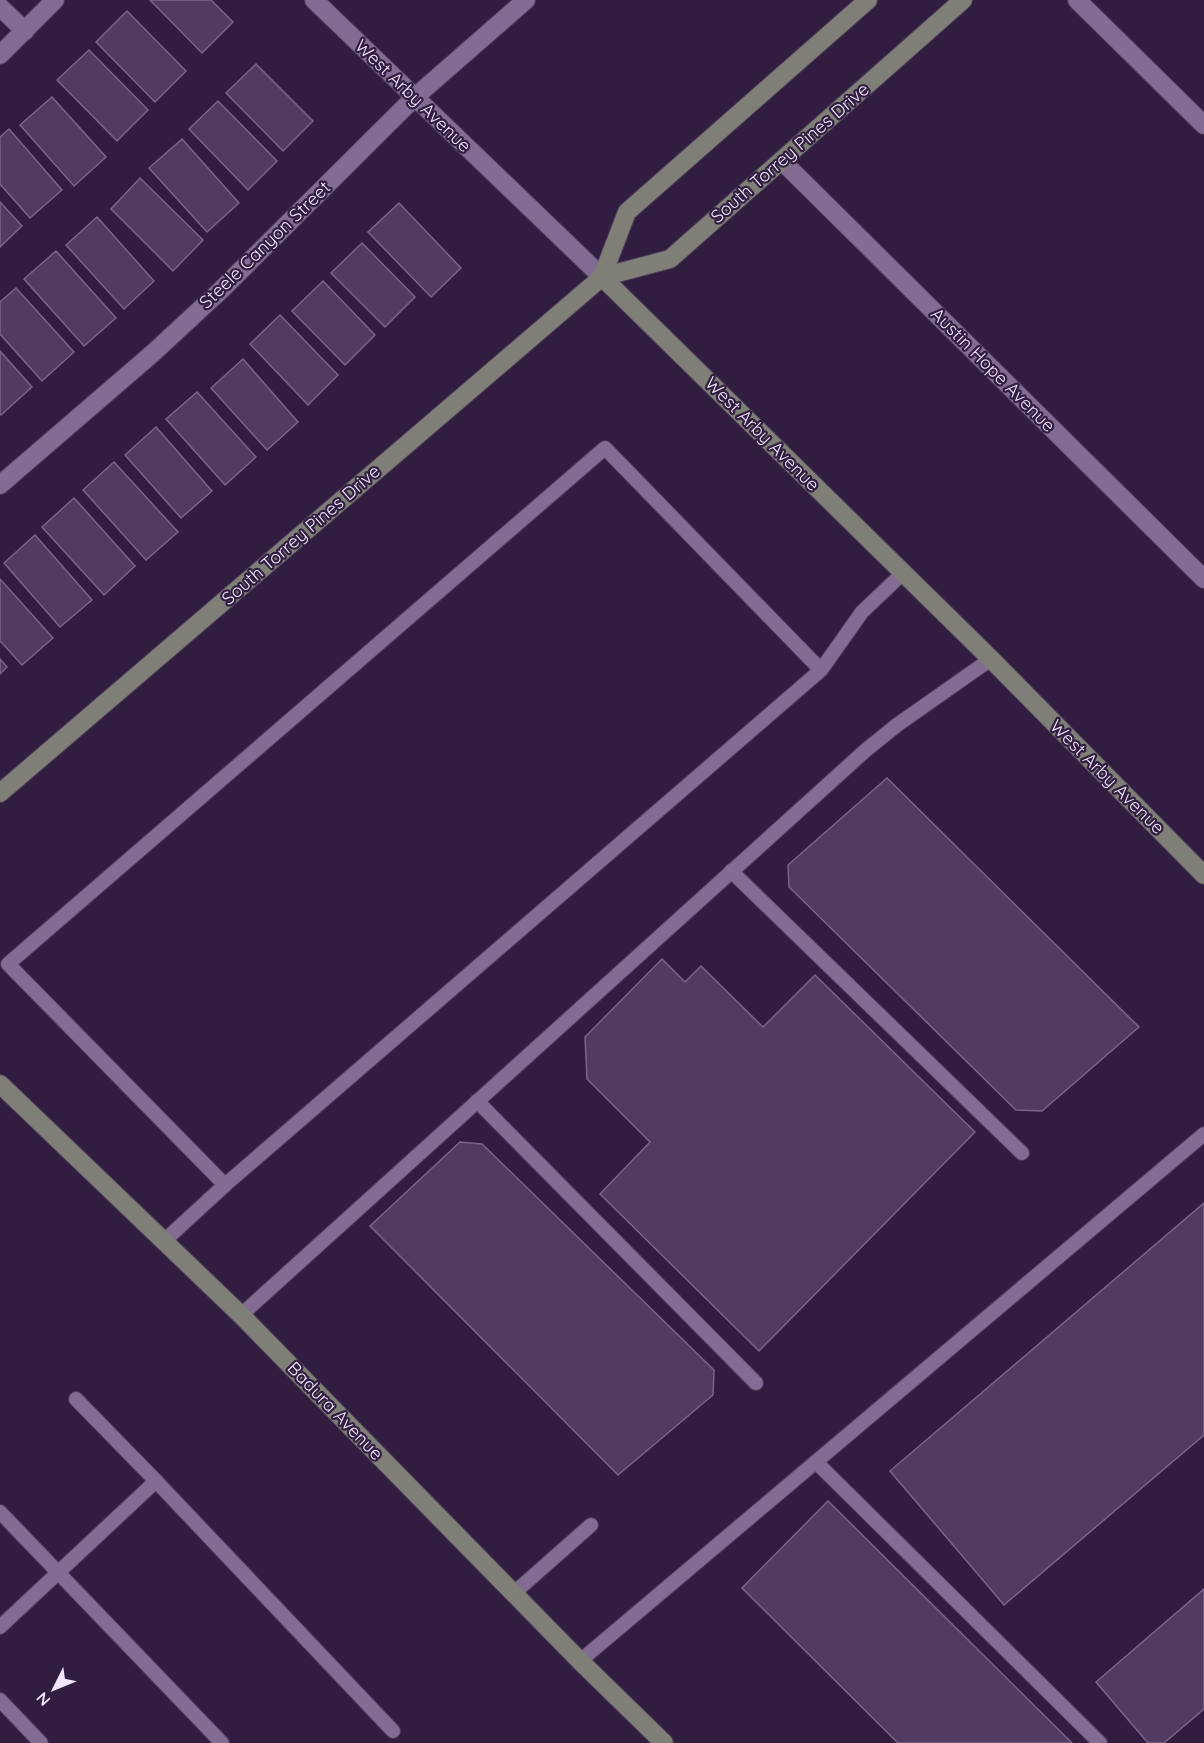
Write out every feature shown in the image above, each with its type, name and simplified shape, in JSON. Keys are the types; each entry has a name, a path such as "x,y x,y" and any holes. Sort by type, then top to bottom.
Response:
{"street":[{"path":"0,55 55,0"},
{"name":"West Arby Avenue","path":"314,0 991,659 1204,875"},
{"name":"Steele Canyon Street","path":"0,485 153,353 221,290 415,97 526,0"},
{"name":"South Torrey Pines Drive","path":"602,278 627,212 868,0"},
{"name":"South Torrey Pines Drive","path":"0,794 602,278 670,259 963,0"},
{"path":"1077,0 1204,125"},
{"path":"0,7 25,31"},
{"name":"Austin Hope Avenue","path":"782,161 1204,579"},
{"name":"Badura Avenue","path":"0,1084 241,1315 580,1661 664,1743"}],"lane":[{"path":"225,1185 8,964 605,448 821,670"},
{"path":"165,1241 225,1185 821,670 862,612 903,573"},
{"path":"241,1315 874,744 991,659"},
{"path":"731,871 1022,1153"},
{"path":"477,1101 756,1383"},
{"path":"580,1661 1204,1134"},
{"path":"76,1399 393,1731"},
{"path":"816,1462 1100,1743"},
{"path":"0,1627 156,1481"},
{"path":"0,1512 222,1743"},
{"path":"514,1593 591,1526"},
{"path":"0,1700 40,1743"}],"building":[{"path":"150,0 211,0 233,22 202,53"},
{"path":"127,11 186,71 155,102 96,42"},
{"path":"89,50 148,110 117,141 57,80"},
{"path":"256,64 313,121 283,151 226,93"},
{"path":"52,97 106,157 74,186 20,125"},
{"path":"218,101 277,161 248,190 189,129"},
{"path":"9,129 62,190 30,218 0,184 0,137"},
{"path":"182,139 239,203 207,232 149,168"},
{"path":"140,178 203,240 173,271 111,209"},
{"path":"0,202 22,226 0,247"},
{"path":"399,203 461,268 431,297 368,232"},
{"path":"97,217 154,281 124,309 66,245"},
{"path":"362,243 415,297 385,327 331,273"},
{"path":"56,251 116,318 84,346 24,279"},
{"path":"323,281 375,335 345,365 292,311"},
{"path":"16,288 74,352 42,381 0,334 0,302"},
{"path":"280,315 338,375 308,405 250,344"},
{"path":"0,351 32,387 1,415 0,414"},
{"path":"243,359 298,422 267,450 211,388"},
{"path":"197,392 256,457 225,485 166,419"},
{"path":"156,427 212,491 181,518 125,455"},
{"path":"114,462 178,532 146,560 83,490"},
{"path":"74,498 135,566 104,595 42,527"},
{"path":"35,535 92,600 60,627 4,563"},
{"path":"0,579 53,638 22,665 0,641"},
{"path":"0,659 7,667 0,674"},
{"path":"887,778 1139,1027 1042,1111 1016,1110 789,887 788,865"},
{"path":"662,959 685,982 701,966 763,1027 815,975 975,1132 759,1351 600,1194 650,1142 587,1079 585,1037"},
{"path":"460,1142 482,1144 714,1370 713,1395 618,1475 370,1226"},
{"path":"1204,1203 1204,1435 1004,1605 890,1471"},
{"path":"828,1501 1072,1743 898,1743 742,1588"},
{"path":"1204,1589 1204,1709 1164,1743 1148,1743 1096,1682"}]}
